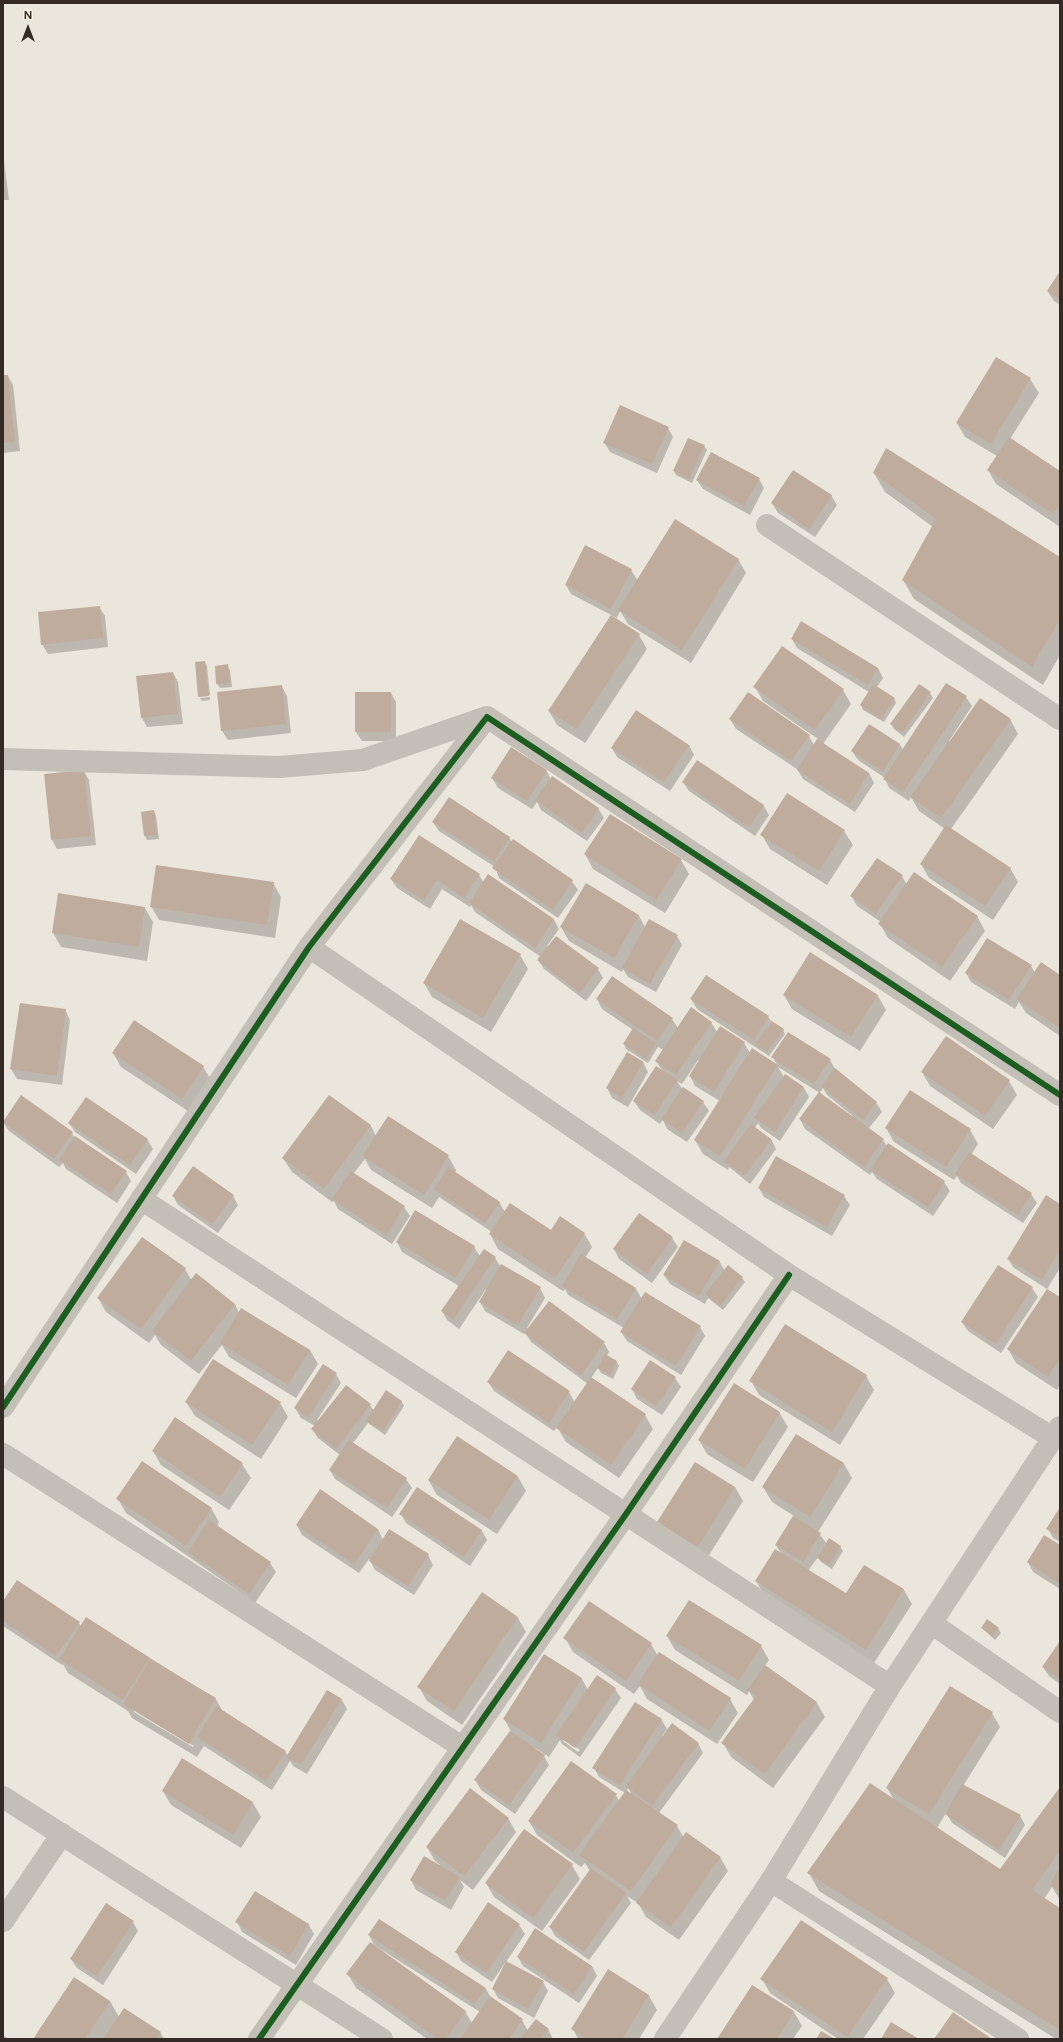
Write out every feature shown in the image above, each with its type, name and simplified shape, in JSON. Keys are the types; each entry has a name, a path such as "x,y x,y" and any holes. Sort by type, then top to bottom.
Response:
{"street":[{"path":"768,525 1060,719"},
{"path":"3,758 279,767 318,764 363,760 487,717"},
{"path":"3,1407 310,947 487,717"},
{"path":"487,717 1060,1095"},
{"path":"310,947 789,1275 1056,1432 890,1686 771,1881 665,2039"},
{"path":"142,1199 890,1686"},
{"path":"259,2039 626,1514 789,1275"},
{"path":"3,1454 462,1747"},
{"path":"931,1623 1060,1712"},
{"path":"3,1797 297,1983 382,2039"},
{"path":"3,1921 62,1834"},
{"path":"771,1881 1018,2039"}],"building":[{"path":"1060,271 1060,299 1047,291"},
{"path":"996,357 1031,378 991,444 956,423"},
{"path":"3,375 8,375 15,442 3,443"},
{"path":"620,405 669,427 652,464 603,443"},
{"path":"1009,437 1060,471 1060,504 1053,514 987,470"},
{"path":"688,438 705,445 689,479 673,471"},
{"path":"886,448 1060,557 1060,619 1032,667 902,580 936,519 873,473"},
{"path":"711,452 760,478 744,506 696,480"},
{"path":"793,470 832,495 809,529 771,503"},
{"path":"675,519 739,559 682,650 618,610"},
{"path":"585,545 632,569 611,609 565,585"},
{"path":"100,606 103,638 41,645 38,612"},
{"path":"611,615 640,634 577,729 548,711"},
{"path":"801,621 878,668 868,685 791,639"},
{"path":"782,646 844,689 815,730 753,687"},
{"path":"205,661 209,696 198,697 195,662"},
{"path":"228,664 230,683 216,684 215,666"},
{"path":"173,672 178,714 141,718 136,676"},
{"path":"946,683 967,696 903,792 883,779"},
{"path":"873,684 895,698 881,719 860,705"},
{"path":"919,684 931,692 902,733 890,724"},
{"path":"282,685 286,724 221,731 217,692"},
{"path":"355,692 391,692 391,732 355,732"},
{"path":"748,692 810,735 791,761 729,719"},
{"path":"980,698 1011,719 941,818 910,797"},
{"path":"636,710 689,745 664,782 611,748"},
{"path":"869,724 900,744 883,771 851,751"},
{"path":"817,739 869,773 850,804 797,770"},
{"path":"511,747 547,770 527,801 491,778"},
{"path":"697,760 764,805 749,827 682,782"},
{"path":"84,770 91,836 51,840 44,774"},
{"path":"552,776 599,808 582,833 535,800"},
{"path":"787,793 845,830 819,871 760,835"},
{"path":"449,797 510,837 494,861 432,822"},
{"path":"154,810 157,835 144,836 141,812"},
{"path":"610,814 682,859 656,900 584,854"},
{"path":"946,825 1011,868 985,906 920,864"},
{"path":"419,835 480,874 464,898 437,880 424,900 390,879"},
{"path":"513,839 573,880 553,910 492,868"},
{"path":"877,858 903,875 876,914 850,896"},
{"path":"156,865 274,882 267,925 150,907"},
{"path":"914,872 978,916 942,967 878,924"},
{"path":"488,874 554,919 535,948 469,903"},
{"path":"586,883 639,915 614,958 560,927"},
{"path":"58,893 145,907 139,947 52,933"},
{"path":"460,919 521,954 483,1018 423,983"},
{"path":"649,919 678,935 650,984 622,968"},
{"path":"556,936 599,968 580,993 537,960"},
{"path":"987,938 1032,965 1009,1000 965,973"},
{"path":"810,952 878,995 851,1037 783,995"},
{"path":"1041,962 1060,975 1060,1028 1016,999"},
{"path":"706,975 769,1016 754,1040 690,999"},
{"path":"612,976 673,1018 657,1041 596,999"},
{"path":"20,1003 66,1009 57,1076 10,1069"},
{"path":"691,1007 712,1022 676,1075 655,1061"},
{"path":"134,1020 204,1066 182,1099 112,1053"},
{"path":"772,1021 784,1029 767,1052 755,1044"},
{"path":"720,1026 745,1042 714,1092 689,1076"},
{"path":"633,1028 656,1043 646,1059 623,1044"},
{"path":"788,1032 831,1059 814,1084 771,1057"},
{"path":"946,1036 1010,1080 985,1116 921,1072"},
{"path":"752,1048 778,1065 720,1156 694,1140"},
{"path":"627,1052 644,1062 622,1098 606,1088"},
{"path":"656,1066 678,1080 655,1115 633,1101"},
{"path":"835,1068 877,1102 863,1120 821,1086"},
{"path":"785,1074 804,1087 775,1132 754,1118"},
{"path":"683,1087 704,1101 682,1133 661,1119"},
{"path":"910,1090 971,1129 946,1167 885,1128"},
{"path":"819,1092 884,1139 864,1167 799,1119"},
{"path":"21,1095 73,1132 54,1159 3,1122"},
{"path":"329,1095 371,1125 324,1189 282,1158"},
{"path":"86,1097 148,1139 130,1165 68,1123"},
{"path":"388,1116 449,1155 424,1195 362,1156"},
{"path":"751,1124 771,1139 745,1176 724,1161"},
{"path":"75,1136 127,1171 111,1194 59,1160"},
{"path":"888,1143 945,1181 928,1207 870,1170"},
{"path":"969,1152 1032,1193 1018,1215 955,1174"},
{"path":"776,1156 845,1195 827,1227 758,1188"},
{"path":"193,1166 234,1195 212,1224 172,1196"},
{"path":"448,1167 500,1202 485,1223 434,1189"},
{"path":"351,1171 405,1206 386,1235 332,1199"},
{"path":"1046,1195 1060,1204 1060,1250 1042,1280 1007,1259"},
{"path":"510,1203 551,1230 560,1216 585,1233 555,1278 489,1234"},
{"path":"415,1210 475,1246 456,1278 396,1242"},
{"path":"639,1213 673,1237 647,1274 613,1249"},
{"path":"142,1237 186,1268 141,1329 97,1298"},
{"path":"684,1240 720,1261 699,1296 663,1275"},
{"path":"484,1249 496,1257 453,1320 441,1311"},
{"path":"581,1254 636,1288 617,1319 562,1286"},
{"path":"501,1264 541,1287 518,1325 479,1302"},
{"path":"728,1265 743,1277 720,1306 705,1294"},
{"path":"998,1265 1033,1287 996,1344 961,1322"},
{"path":"196,1273 235,1304 191,1361 152,1331"},
{"path":"1047,1289 1060,1297 1060,1359 1048,1377 1007,1349"},
{"path":"645,1292 701,1326 676,1366 620,1332"},
{"path":"549,1301 605,1342 581,1375 524,1333"},
{"path":"241,1308 310,1350 288,1385 220,1343"},
{"path":"785,1324 867,1375 832,1432 749,1381"},
{"path":"508,1350 570,1391 549,1423 487,1382"},
{"path":"605,1354 617,1361 610,1375 597,1368"},
{"path":"213,1359 281,1402 252,1445 185,1402"},
{"path":"650,1360 676,1377 656,1406 631,1389"},
{"path":"323,1364 337,1373 308,1417 294,1408"},
{"path":"591,1377 646,1414 611,1465 556,1428"},
{"path":"734,1383 780,1412 745,1469 698,1440"},
{"path":"346,1385 371,1404 336,1449 311,1429"},
{"path":"386,1390 402,1401 383,1431 366,1421"},
{"path":"175,1417 243,1463 220,1497 152,1451"},
{"path":"796,1434 844,1463 810,1517 762,1487"},
{"path":"457,1436 518,1476 489,1520 428,1480"},
{"path":"349,1440 407,1478 387,1508 329,1470"},
{"path":"142,1461 212,1508 186,1546 116,1499"},
{"path":"695,1462 735,1487 698,1547 657,1522"},
{"path":"417,1487 482,1530 464,1557 399,1514"},
{"path":"320,1489 378,1529 354,1564 296,1525"},
{"path":"1060,1507 1060,1537 1046,1529"},
{"path":"793,1516 821,1533 803,1562 775,1545"},
{"path":"209,1520 271,1562 249,1594 188,1552"},
{"path":"389,1529 429,1554 408,1586 369,1561"},
{"path":"1044,1535 1060,1545 1060,1584 1027,1562"},
{"path":"829,1538 841,1546 829,1565 817,1558"},
{"path":"775,1549 846,1593 864,1565 904,1589 866,1650 755,1581"},
{"path":"17,1580 80,1622 56,1656 3,1621 3,1601"},
{"path":"482,1592 518,1617 454,1711 417,1687"},
{"path":"689,1600 762,1645 739,1681 666,1636"},
{"path":"589,1601 652,1643 626,1681 563,1638"},
{"path":"86,1617 150,1658 123,1700 59,1659"},
{"path":"987,1619 999,1628 992,1636 981,1628"},
{"path":"1060,1641 1060,1679 1042,1667"},
{"path":"659,1652 731,1698 709,1731 638,1684"},
{"path":"544,1654 582,1678 541,1743 503,1719"},
{"path":"150,1659 216,1698 189,1744 123,1704"},
{"path":"765,1665 817,1702 765,1774 721,1743 756,1696 747,1690"},
{"path":"597,1675 616,1688 575,1748 556,1735"},
{"path":"950,1686 993,1712 929,1814 886,1788"},
{"path":"327,1690 342,1699 301,1765 286,1757"},
{"path":"635,1702 662,1719 620,1785 592,1768"},
{"path":"216,1706 286,1751 266,1781 197,1737"},
{"path":"672,1723 699,1743 652,1806 626,1786"},
{"path":"510,1731 545,1755 509,1805 474,1780"},
{"path":"182,1758 253,1802 233,1835 162,1791"},
{"path":"571,1761 617,1794 573,1853 528,1821"},
{"path":"870,1783 1000,1869 1060,1787 1060,1850 1032,1890 1060,1908 1060,2030 807,1873"},
{"path":"962,1784 1021,1815 999,1850 945,1814"},
{"path":"470,1788 509,1818 464,1876 426,1847"},
{"path":"626,1790 678,1825 631,1891 579,1855"},
{"path":"524,1829 573,1864 533,1918 485,1883"},
{"path":"686,1832 721,1857 671,1927 636,1903"},
{"path":"424,1856 460,1877 445,1901 410,1880"},
{"path":"1060,1866 1060,1892 1050,1885"},
{"path":"591,1868 626,1893 584,1952 549,1927"},
{"path":"255,1891 309,1924 290,1956 235,1922"},
{"path":"488,1902 520,1924 486,1973 455,1952"},
{"path":"106,1903 134,1921 97,1976 70,1959"},
{"path":"379,1919 486,1988 475,2004 368,1935"},
{"path":"801,1920 888,1978 847,2037 760,1979"},
{"path":"535,1928 592,1966 574,1994 517,1957"},
{"path":"370,1942 466,2011 446,2039 438,2039 346,1974"},
{"path":"506,1961 544,1981 528,2009 492,1989"},
{"path":"608,1969 649,1995 622,2039 587,2039 571,2029"},
{"path":"74,1977 110,2001 85,2039 33,2039"},
{"path":"752,1985 794,2011 777,2039 717,2039"},
{"path":"490,1996 523,2019 509,2039 460,2039"},
{"path":"124,2008 161,2032 156,2039 103,2039"},
{"path":"953,2012 992,2039 934,2039"},
{"path":"536,2019 549,2029 540,2039 520,2039"},
{"path":"891,2022 919,2039 881,2039"},
{"path":"821,2031 835,2039 816,2039"}],"cycle path":[{"path":"3,1407 309,947 487,717 1060,1095"},
{"path":"259,2039 626,1514 789,1275"}]}
